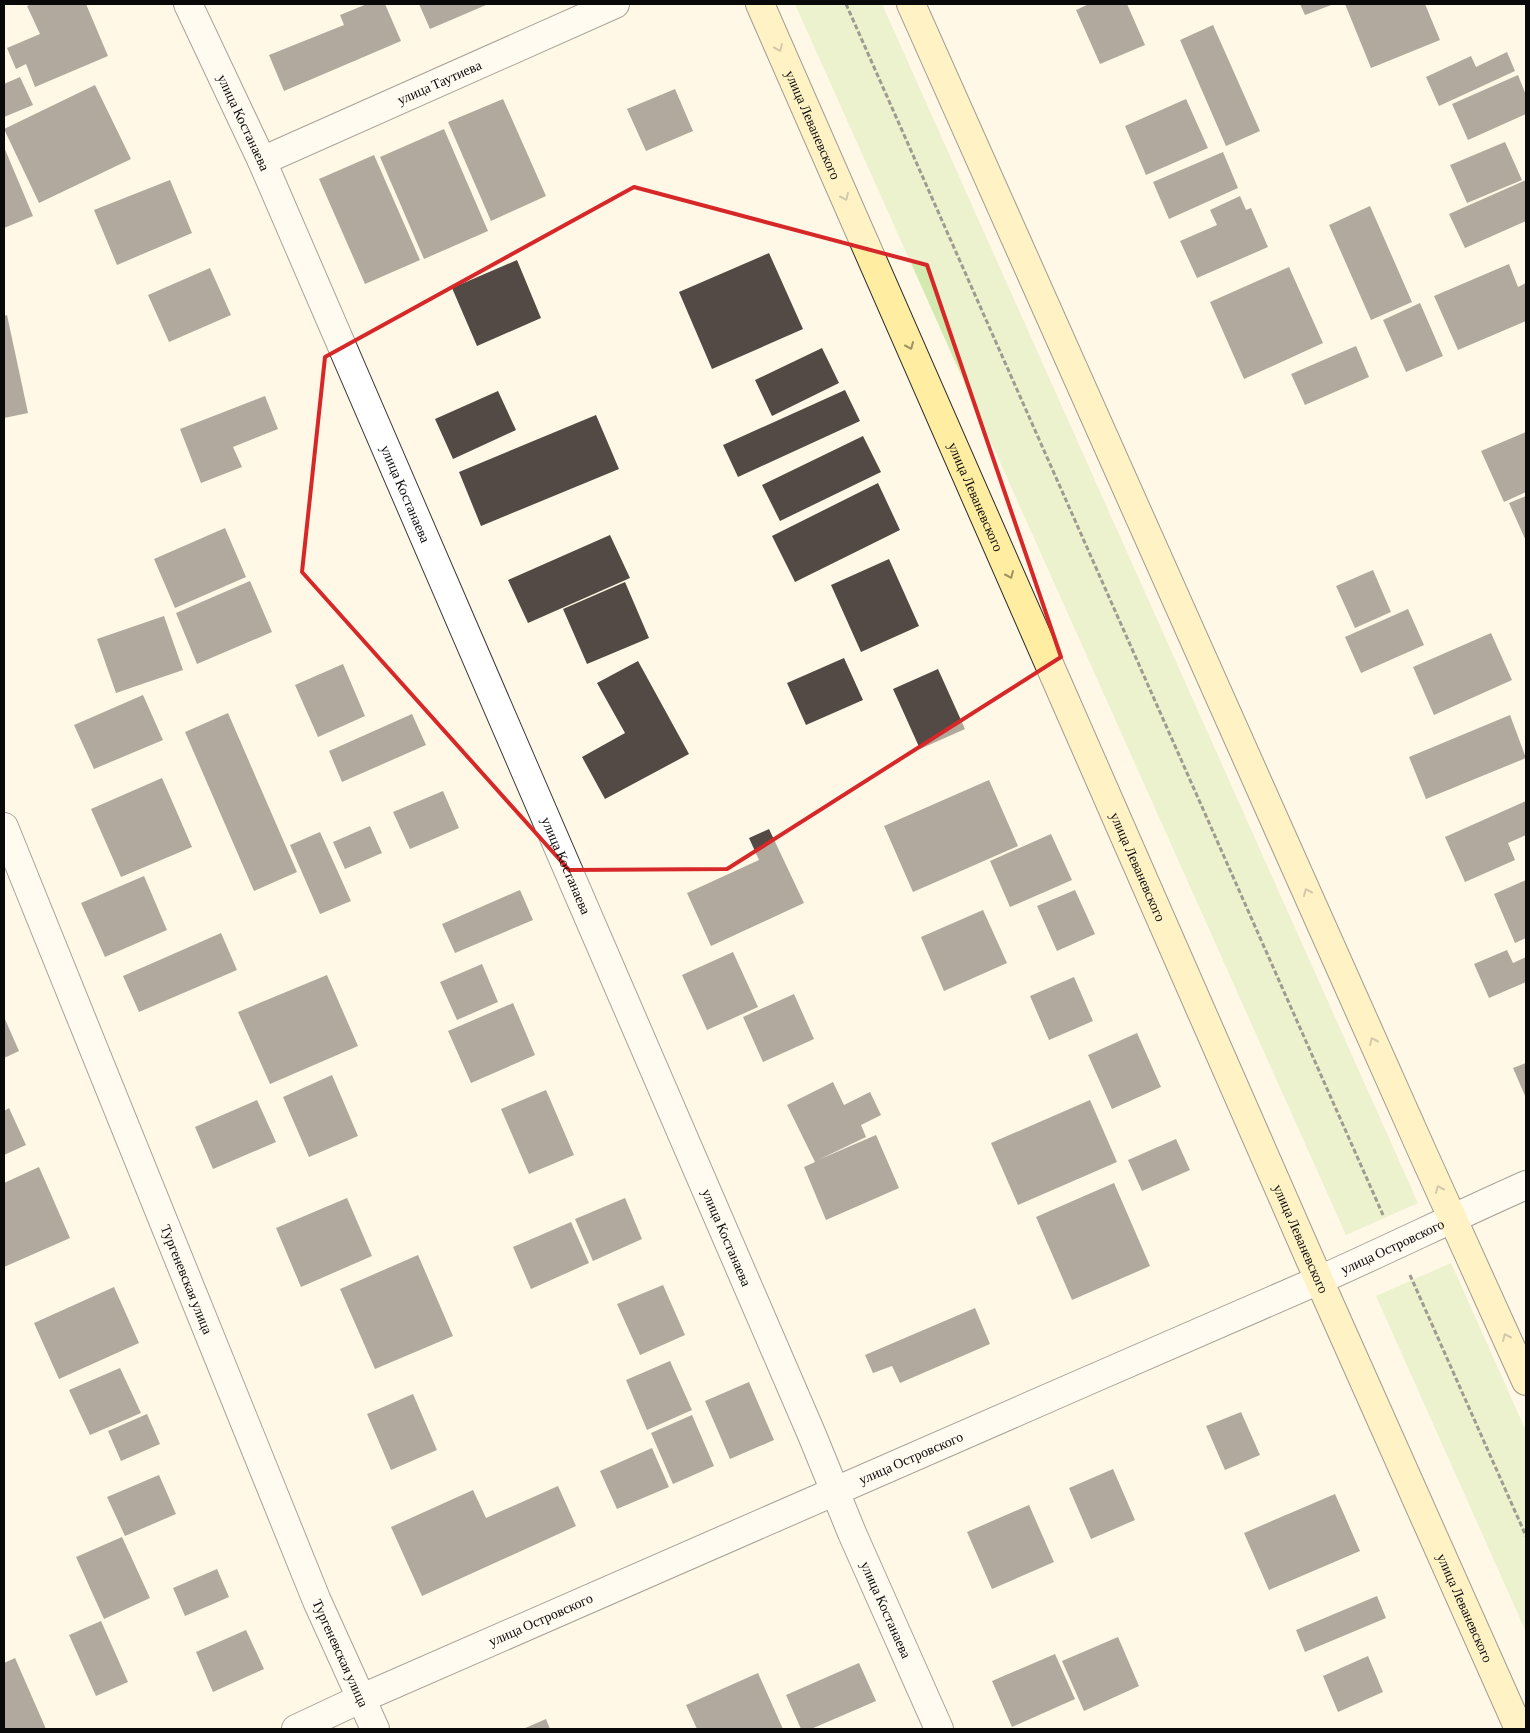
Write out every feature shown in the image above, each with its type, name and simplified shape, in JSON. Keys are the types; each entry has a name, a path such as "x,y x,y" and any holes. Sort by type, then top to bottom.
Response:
{"street":[{"name":"улица Костанаева","path":"188,4 262,161 939,1729"},
{"name":"улица Таутиева","path":"262,161 615,4"},
{"name":"улица Леваневского","path":"760,4 1319,1280 1519,1729"},
{"path":"911,4 1526,1381"},
{"name":"Тургеневская улица","path":"4,827 317,1601 375,1729"},
{"name":"улица Островского","path":"296,1729 360,1699 1319,1280 1526,1186"}],"path":[{"path":"846,4 1526,1536"}],"highlighted area":[{"path":"634,187 927,265 1061,657 727,869 569,870 302,572 325,357"}],"green space":[{"path":"795,4 882,4 1418,1203 1346,1235"},
{"path":"1451,1263 1526,1431 1526,1632 1376,1296"}],"building":[{"path":"32,4 86,4 108,56 35,87 26,64 16,69 7,48 40,34 27,6"},
{"path":"367,4 385,4 401,41 284,91 269,55 344,25 340,15"},
{"path":"419,4 486,4 486,5 430,29"},
{"path":"1089,4 1127,4 1145,45 1100,64 1076,10"},
{"path":"1300,4 1334,4 1305,15"},
{"path":"1345,4 1425,4 1440,40 1371,68"},
{"path":"1213,25 1260,131 1226,146 1180,40"},
{"path":"1507,52 1515,71 1439,106 1426,77 1471,56 1476,67"},
{"path":"1518,75 1526,95 1526,114 1468,140 1452,104"},
{"path":"20,77 33,105 4,117 4,84"},
{"path":"95,85 131,159 39,203 4,129"},
{"path":"675,89 693,131 646,151 627,109"},
{"path":"503,99 546,196 491,221 448,122"},
{"path":"1186,99 1208,148 1146,175 1125,126"},
{"path":"444,129 488,231 424,259 380,157"},
{"path":"1505,142 1522,180 1467,203 1450,165"},
{"path":"4,147 33,216 4,228"},
{"path":"1223,152 1238,188 1169,219 1153,182"},
{"path":"374,155 420,260 365,284 319,179"},
{"path":"170,180 192,233 117,265 94,210"},
{"path":"1526,180 1526,221 1465,248 1449,214"},
{"path":"1240,196 1246,210 1251,208 1268,247 1197,278 1180,241 1217,225 1210,210"},
{"path":"1370,206 1412,302 1371,320 1329,225"},
{"path":"769,253 803,329 712,369 679,292"},
{"path":"517,260 541,318 477,346 452,288"},
{"path":"1509,264 1518,287 1526,283 1526,321 1458,350 1434,296"},
{"path":"1289,267 1323,343 1244,379 1210,302"},
{"path":"210,268 231,315 169,342 148,295"},
{"path":"1420,303 1443,356 1406,372 1383,320"},
{"path":"7,315 28,413 4,418 4,316"},
{"path":"1356,346 1369,377 1305,405 1291,374"},
{"path":"822,348 839,383 772,416 755,380"},
{"path":"845,390 860,421 738,477 723,445"},
{"path":"498,391 516,430 453,459 435,419"},
{"path":"265,396 278,429 233,447 242,467 201,483 180,429"},
{"path":"596,415 619,469 481,526 459,472"},
{"path":"1526,432 1526,492 1504,502 1481,451"},
{"path":"863,436 881,472 780,521 762,485"},
{"path":"878,483 900,530 795,582 772,536"},
{"path":"1526,496 1526,541 1509,503"},
{"path":"225,528 246,577 175,608 154,559"},
{"path":"610,535 630,578 528,623 508,580"},
{"path":"889,559 919,626 861,652 831,585"},
{"path":"1373,570 1391,612 1355,628 1336,586"},
{"path":"250,581 272,632 197,664 176,613"},
{"path":"625,582 649,638 587,664 563,609"},
{"path":"1408,609 1424,645 1361,673 1345,637"},
{"path":"164,616 183,670 116,693 97,639"},
{"path":"1491,633 1512,680 1434,715 1413,667"},
{"path":"844,658 863,700 806,725 787,683"},
{"path":"638,661 689,754 605,799 582,757 625,733 597,683"},
{"path":"343,664 365,716 318,737 295,685"},
{"path":"938,669 965,729 920,749 893,689"},
{"path":"143,695 163,740 94,769 74,725"},
{"path":"228,713 297,872 254,891 185,732"},
{"path":"412,714 426,745 342,782 329,751"},
{"path":"1510,715 1526,758 1426,799 1409,757"},
{"path":"162,778 192,847 121,877 91,809"},
{"path":"989,780 1018,846 913,892 884,826"},
{"path":"443,791 459,828 410,849 393,812"},
{"path":"1526,801 1526,835 1508,843 1515,860 1465,882 1445,837"},
{"path":"370,826 382,853 345,869 333,842"},
{"path":"769,829 804,903 711,946 687,893 759,860 749,838"},
{"path":"320,832 351,901 320,914 290,845"},
{"path":"1051,834 1072,880 1010,907 990,861"},
{"path":"144,876 167,930 105,957 81,903"},
{"path":"1526,880 1526,938 1515,943 1494,894"},
{"path":"520,890 533,920 455,953 442,924"},
{"path":"1075,890 1095,934 1057,951 1037,906"},
{"path":"983,910 1007,963 944,991 921,937"},
{"path":"221,933 237,970 139,1012 123,976"},
{"path":"1507,950 1513,963 1526,957 1526,982 1489,998 1474,964"},
{"path":"733,952 758,1007 707,1030 682,975"},
{"path":"482,964 498,1002 457,1020 440,982"},
{"path":"327,975 358,1046 270,1084 238,1012"},
{"path":"1074,977 1093,1021 1049,1040 1030,996"},
{"path":"794,994 814,1039 763,1062 743,1017"},
{"path":"513,1003 535,1055 471,1083 448,1031"},
{"path":"4,1017 19,1051 4,1058"},
{"path":"1137,1033 1161,1087 1112,1109 1088,1055"},
{"path":"1526,1063 1526,1098 1513,1068"},
{"path":"332,1075 358,1136 309,1157 283,1097"},
{"path":"833,1082 844,1105 870,1092 881,1115 861,1125 866,1137 818,1160 876,1135 899,1188 826,1220 804,1167 815,1162 787,1105"},
{"path":"546,1090 574,1155 529,1174 501,1109"},
{"path":"257,1100 276,1142 213,1169 195,1127"},
{"path":"1090,1100 1117,1162 1018,1205 991,1143"},
{"path":"9,1108 26,1145 4,1155 4,1111"},
{"path":"1176,1139 1190,1170 1142,1191 1128,1160"},
{"path":"39,1167 70,1238 4,1267 4,1183"},
{"path":"1114,1183 1150,1266 1072,1300 1036,1217"},
{"path":"347,1198 372,1256 301,1287 276,1228"},
{"path":"625,1198 642,1239 593,1261 575,1219"},
{"path":"571,1222 589,1263 531,1289 513,1247"},
{"path":"418,1255 453,1336 375,1369 340,1289"},
{"path":"663,1285 685,1335 640,1355 617,1304"},
{"path":"114,1287 139,1343 59,1379 34,1323"},
{"path":"975,1308 990,1344 900,1383 892,1366 873,1373 865,1355"},
{"path":"670,1361 692,1410 647,1430 626,1380"},
{"path":"120,1368 141,1413 90,1435 69,1390"},
{"path":"749,1382 774,1440 730,1459 705,1401"},
{"path":"413,1394 437,1450 391,1470 367,1414"},
{"path":"1241,1412 1260,1455 1225,1470 1206,1426"},
{"path":"147,1414 160,1444 121,1461 108,1431"},
{"path":"692,1415 714,1466 673,1484 651,1433"},
{"path":"652,1448 669,1487 617,1509 600,1471"},
{"path":"1113,1469 1135,1520 1091,1539 1069,1488"},
{"path":"159,1475 176,1514 125,1536 107,1497"},
{"path":"558,1486 576,1526 422,1596 391,1527 473,1490 486,1518"},
{"path":"1335,1494 1360,1551 1269,1590 1244,1533"},
{"path":"1029,1505 1054,1562 992,1589 967,1532"},
{"path":"122,1537 150,1598 104,1619 76,1557"},
{"path":"217,1569 229,1597 185,1616 173,1588"},
{"path":"1377,1596 1386,1618 1305,1652 1296,1630"},
{"path":"101,1621 128,1682 96,1696 69,1635"},
{"path":"246,1630 264,1669 213,1692 196,1652"},
{"path":"1118,1637 1139,1686 1084,1711 1062,1661"},
{"path":"1055,1654 1075,1699 1012,1727 992,1681"},
{"path":"1368,1656 1383,1692 1338,1712 1323,1676"},
{"path":"15,1658 46,1729 4,1729 4,1663"},
{"path":"859,1663 876,1701 811,1729 801,1729 786,1695"},
{"path":"758,1673 783,1729 697,1729 686,1705"},
{"path":"546,1719 550,1729 523,1729"}]}
